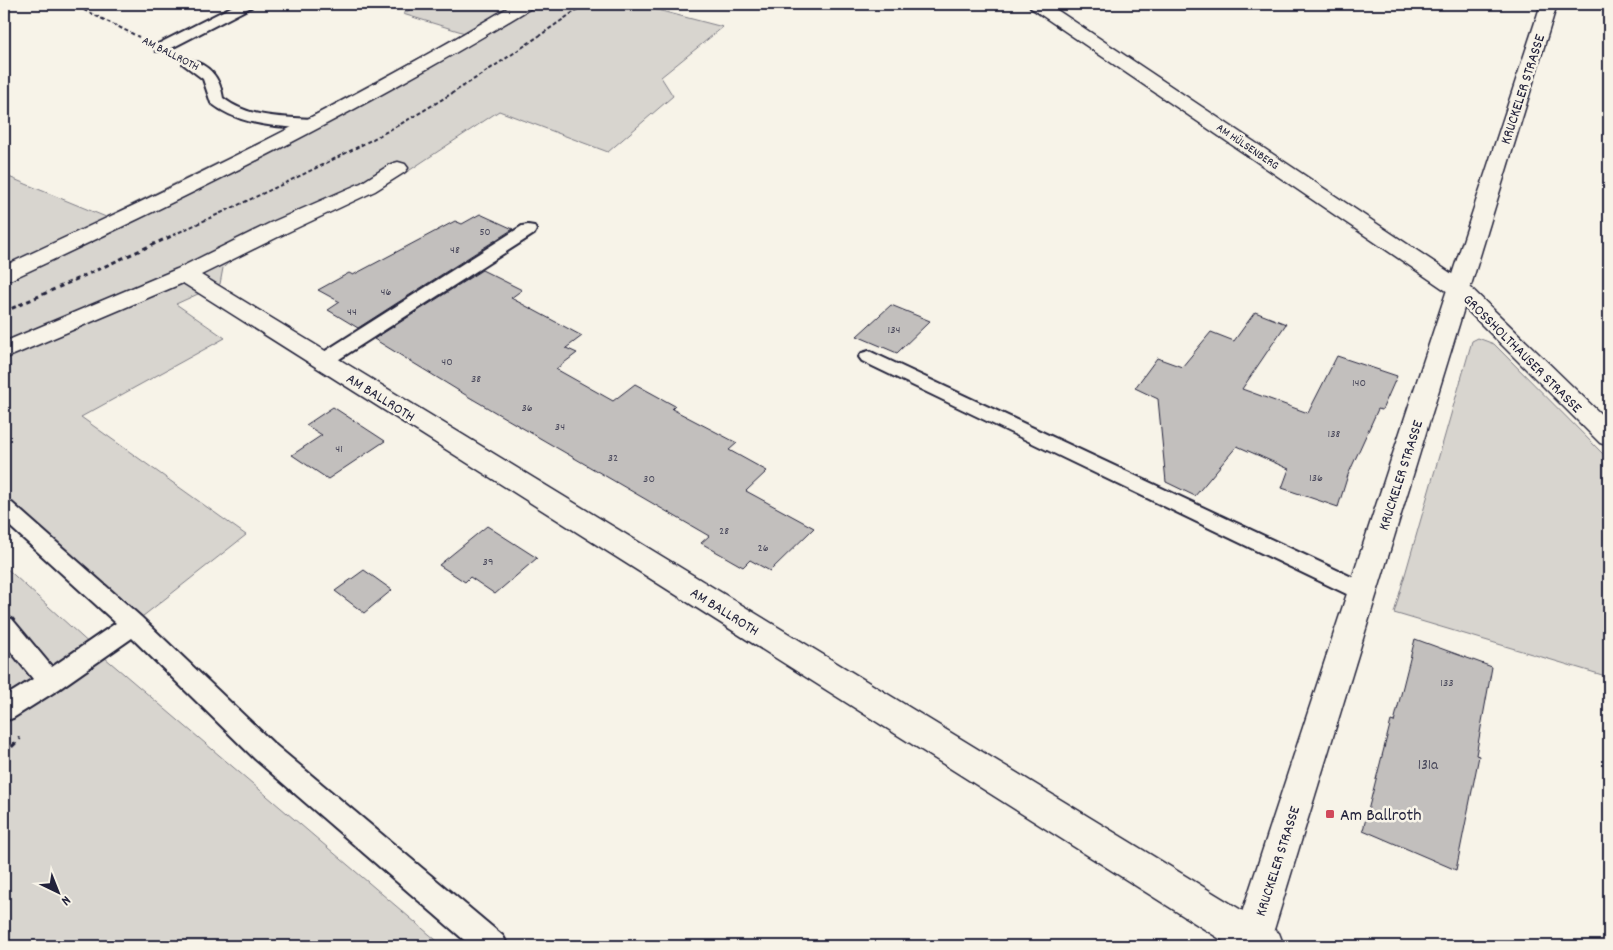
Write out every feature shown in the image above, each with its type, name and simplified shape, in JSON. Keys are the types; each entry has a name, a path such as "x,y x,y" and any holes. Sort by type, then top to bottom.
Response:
{"street":[{"path":"4,274 226,168 385,86 525,4"},
{"name":"AM HÜLSENBERG","path":"1037,4 1459,289"},
{"name":"KRUCKELER STRASSE","path":"1256,944 1363,592 1549,4"},
{"path":"4,351 185,274 278,228 368,187 398,168"},
{"name":"AM BALLROTH","path":"185,274 209,291 1256,944"},
{"name":"GROSSHOLTHAUSER STRASSE","path":"1459,289 1609,437"}],"lane":[{"path":"161,48 246,4"},
{"name":"AM BALLROTH","path":"190,64 202,69 215,83 216,100 227,110 242,116 310,124"},
{"path":"323,362 528,230"},
{"path":"869,357 1363,592"},
{"path":"4,509 133,624 264,751 493,946"},
{"path":"4,710 50,682 133,624"},
{"path":"4,626 50,682"}],"path":[{"name":"AM BALLROTH","path":"72,4 161,48"},
{"path":"4,312 291,180 401,123 512,55 585,4"}],"shaded area":[{"path":"419,4 643,4 642,6 723,27 661,77 673,96 608,152 499,111 410,170 358,198 239,253 223,268 220,284 176,304 225,338 81,417 246,535 133,624 4,509 4,175 106,217 283,131 465,33 403,14"},
{"path":"1478,338 1494,344 1609,460 1609,677 1394,613 1472,341"},
{"path":"4,566 104,657 443,946 4,946"}],"building":[{"path":"480,214 513,229 358,328 328,310 340,302 318,290 349,273 353,275 455,221 462,224"},
{"path":"482,270 522,290 511,298 582,336 566,348 577,353 556,369 613,401 635,384 675,406 672,409 737,443 729,450 767,471 746,491 814,528 770,571 750,560 743,567 701,543 709,536 469,397 374,339"},
{"path":"891,305 930,321 897,353 857,336"},
{"path":"1255,312 1286,324 1242,389 1308,413 1337,356 1397,376 1382,410 1378,409 1348,475 1338,507 1282,488 1289,469 1237,446 1195,496 1166,482 1158,399 1135,388 1157,358 1182,367 1211,332 1234,341"},
{"path":"333,407 385,441 328,479 292,455 322,435 306,425"},
{"path":"487,526 537,558 495,594 470,577 465,582 439,565"},
{"path":"364,570 392,590 364,613 335,591"},
{"path":"1415,639 1492,667 1476,755 1479,756 1456,870 1363,830 1391,721 1394,722"}],"place":[{"name":"Am Ballroth","path":"1330,814"}]}
